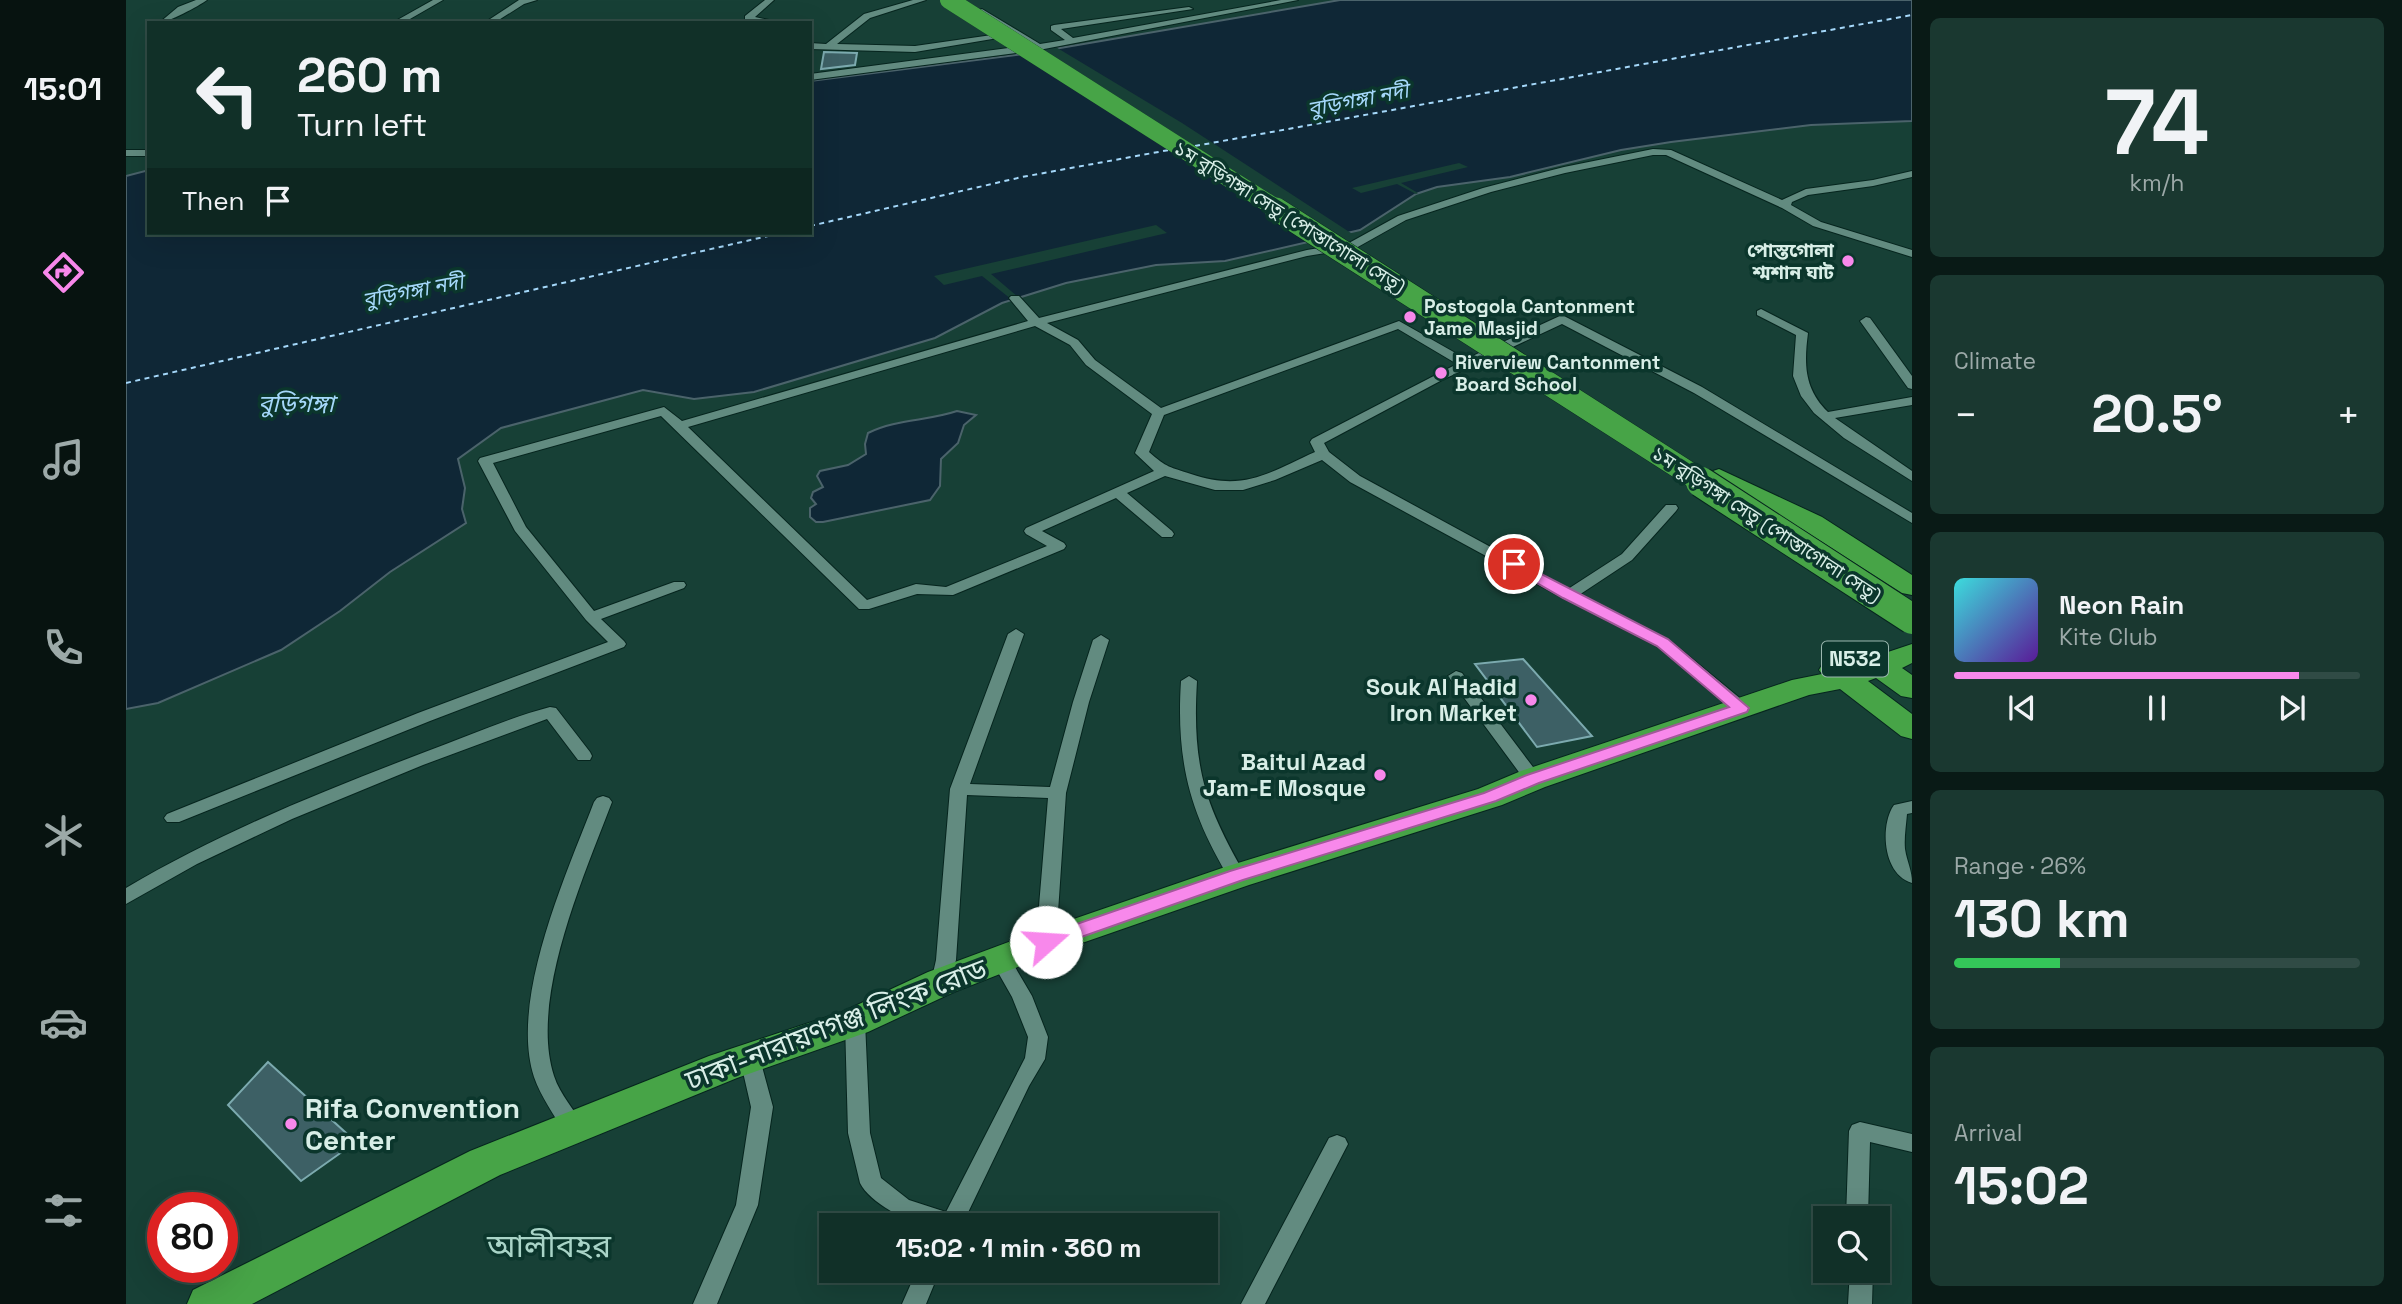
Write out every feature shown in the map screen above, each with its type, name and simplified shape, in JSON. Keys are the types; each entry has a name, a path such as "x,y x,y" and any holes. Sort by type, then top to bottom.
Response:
{"highway":[{"name":"১ম বুড়িগঙ্গা সেতু (পোস্তাগোলা সেতু)","path":"949,0 1711,479 1912,619"},
{"path":"967,0 1341,231 1711,479 1912,602"},
{"path":"1711,479 1812,523 1912,587"},
{"path":"1711,479 1762,538 1912,637"},
{"name":"ঢাকা-নারায়ণগঞ্জ লিংক রোড","path":"1848,670 1912,637"},
{"name":"ঢাকা-নারায়ণগঞ্জ লিংক রোড","path":"209,1304 485,1163 723,1067 855,1022 941,982 1046,942 1237,876 1490,797 1533,779 1848,670 1912,653"},
{"path":"1848,670 1912,689"},
{"path":"1848,670 1912,707"},
{"path":"1848,670 1912,729"}],"street":[{"path":"166,21 181,9 203,0"},
{"path":"400,21 439,0"},
{"path":"491,21 523,2 533,0"},
{"path":"768,21 747,17 770,0"},
{"path":"829,46 867,16 922,0"},
{"path":"967,0 1039,47"},
{"path":"812,78 1039,47 1294,0"},
{"path":"1171,3 1209,16"},
{"path":"1072,41 1054,28 1189,9"},
{"path":"812,46 915,49 1006,36"},
{"path":"678,426 1036,323 1307,253 1352,246 1402,218 1487,190 1577,167 1653,152 1668,152 1786,206 1816,224 1912,254"},
{"path":"126,153 147,153"},
{"path":"1786,206 1787,200 1806,192 1873,183 1912,174"},
{"path":"1015,298 1036,323 1062,333 1087,354 1090,362 1159,413"},
{"path":"1761,313 1802,333 1798,364 1809,400 1826,416 1912,477"},
{"path":"1741,708 1663,642 1568,595 1355,479 1323,454 1317,442 1466,364 1562,319 1698,390 1912,519"},
{"path":"1867,321 1912,385"},
{"path":"1163,472 1142,453 1159,413 1399,326 1466,364"},
{"path":"1826,416 1912,401"},
{"path":"173,818 424,717 618,644 591,617 520,528 485,461 664,411 864,606 916,589 948,592 1059,547 1031,531 1163,472 1182,473 1217,487 1244,487 1323,454"},
{"path":"1118,493 1167,534"},
{"path":"1568,595 1627,556 1671,508"},
{"path":"591,617 679,585"},
{"path":"941,982 946,960 959,789 1016,634"},
{"path":"1046,942 1057,793 1101,640"},
{"path":"1456,676 1533,779"},
{"path":"1189,681 1185,722 1194,783 1215,845 1237,876"},
{"path":"126,897 199,855 276,820 550,712 584,756"},
{"path":"959,789 1057,793"},
{"path":"573,1127 543,1074 538,1037 541,995 550,951 603,802"},
{"path":"1912,807 1900,809 1899,812 1896,856 1900,865 1912,877"},
{"path":"957,1213 1015,1093 1035,1059 1038,1037 1022,996 1001,960"},
{"path":"855,1022 859,1133 871,1183 902,1207 920,1213"},
{"path":"705,1304 747,1205 762,1107 750,1059"},
{"path":"1857,1206 1860,1131 1912,1143"},
{"path":"1254,1304 1337,1144"},
{"path":"914,1304 923,1283"},
{"path":"1860,1304 1861,1283"}],"water":[{"name":"বুড়িগঙ্গা","path":"1340,0 1912,0 1912,121 1811,125 1671,142 1621,150 1510,177 1437,187 1416,194 1360,230 1225,261 1156,265 1066,283 1002,303 935,338 754,392 694,399 643,390 501,428 458,459 465,488 462,509 466,523 390,572 340,611 281,650 158,703 126,709 126,176 147,171 147,235 812,235 812,81 1031,53"},
{"path":"957,411 976,415 964,425 958,443 941,459 940,486 930,500 823,522 816,522 810,517 810,508 816,504 811,498 813,492 823,487 817,476 820,471 848,465 866,454 868,433 890,425"}],"pier":[{"path":"1054,46 1182,123 1354,235 1326,241 1031,50"},
{"path":"1459,163 1468,167 1401,183 1418,193 1416,194 1397,184 1361,193 1352,188"},
{"path":"1156,225 1167,233 991,274 1018,297 1011,299 982,276 944,285 934,276"}],"building":[{"path":"824,52 857,53 855,65 821,69"},
{"name":"Souk Al Hadid Iron Market","path":"1523,659 1592,736 1537,747 1475,664"},
{"name":"Rifa Convention Center","path":"268,1062 356,1142 301,1181 228,1105"}],"ferry route":[{"path":"1195,146 1912,15"},
{"path":"812,226 1022,177 1169,150"},
{"path":"126,383 772,235"}],"place":[{"name":"পোস্তগোলা শ্মশান ঘাট","path":"1848,261"},
{"name":"Postogola Cantonment Jame Masjid","path":"1410,317"},
{"name":"Riverview Cantonment Board School","path":"1441,373"},
{"name":"Souk Al Hadid Iron Market","path":"1531,700"},
{"name":"Baitul Azad Jam-E Mosque","path":"1380,775"},
{"name":"Rifa Convention Center","path":"291,1124"}],"district":[{"name":"আলীবহর","path":"549,1246"}],"route":[{"path":"1046,942 1237,876 1490,797 1533,779 1741,708 1663,642 1568,595 1514,564"}],"water label":[{"name":"বুড়িগঙ্গা নদী","path":"1358,100"},
{"name":"বুড়িগঙ্গা নদী","path":"413,291"}]}
